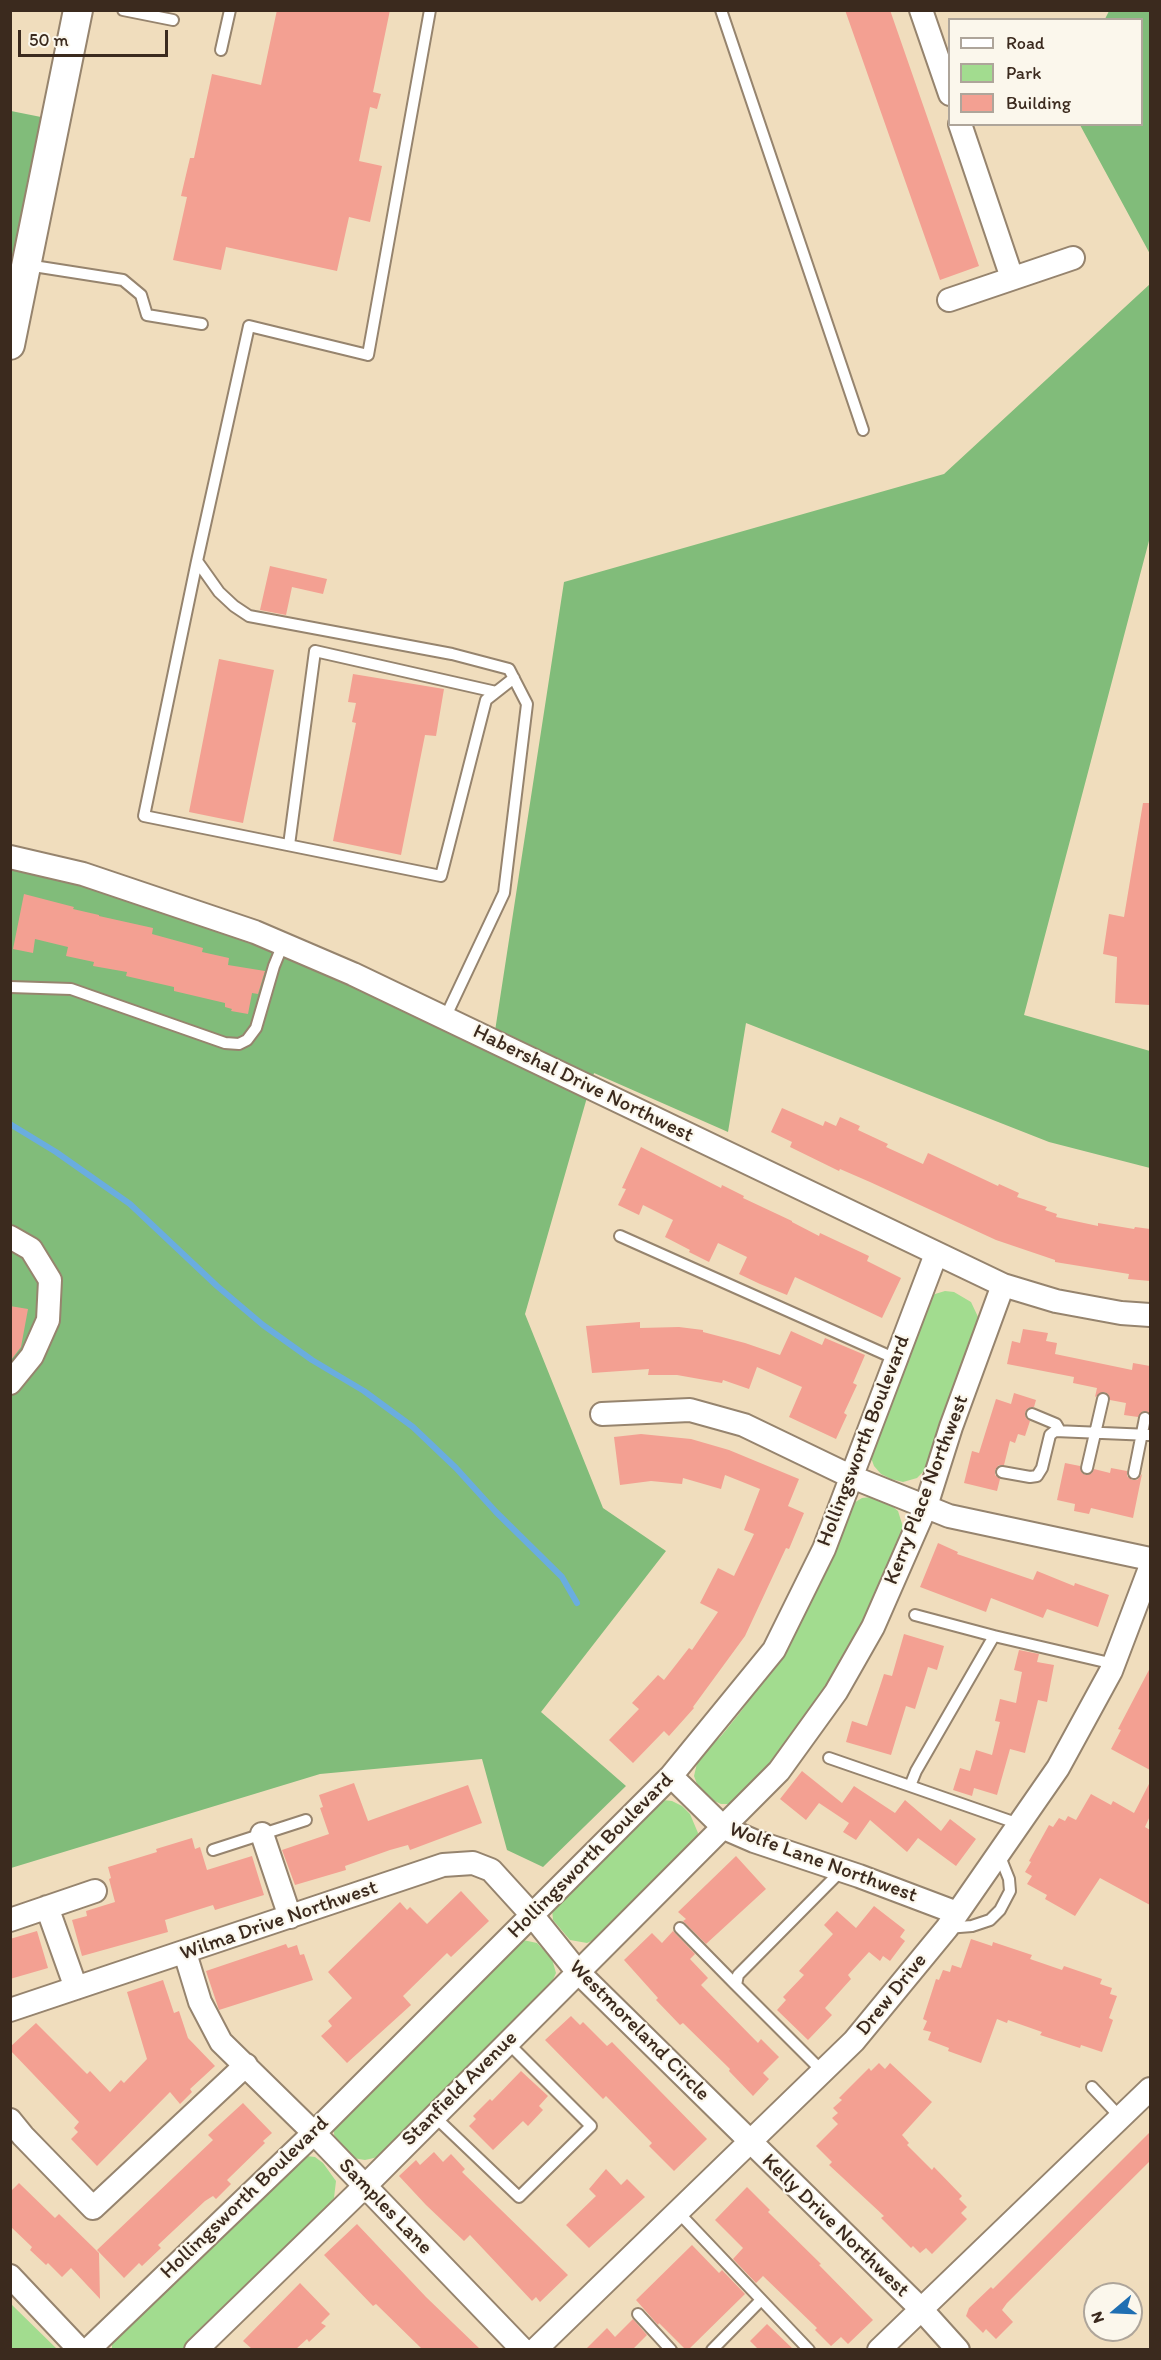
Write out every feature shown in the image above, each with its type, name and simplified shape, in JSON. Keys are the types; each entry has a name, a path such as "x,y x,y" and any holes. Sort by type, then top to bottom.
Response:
{"street":[{"path":"10,345 78,10"},
{"path":"921,10 948,88"},
{"path":"961,126 1012,278"},
{"path":"949,300 1073,258"},
{"name":"Habershal Drive Northwest","path":"10,857 83,874 284,944 353,974 1003,1285 1056,1300 1121,1313 1150,1315"},
{"path":"10,1238 31,1249 50,1280 48,1320 32,1356 10,1383"},
{"name":"Hollingsworth Boulevard","path":"88,2349 314,2133 671,1776 774,1650 824,1549 936,1254"},
{"name":"Kerry Place Northwest","path":"724,1828 779,1771 836,1692 873,1627 926,1506 951,1428 1003,1285"},
{"path":"602,1414 690,1410 744,1425 852,1477 949,1516 1150,1559"},
{"name":"Drew Drive","path":"535,2349 854,2041 952,1920 1059,1768 1114,1664 1150,1568"},
{"name":"Wolfe Lane Northwest","path":"671,1776 724,1828 754,1841 842,1870 952,1920"},
{"name":"Stanfield Avenue","path":"196,2349 365,2186 577,1971 724,1828"},
{"path":"262,1834 290,1917"},
{"name":"Wilma Drive Northwest","path":"10,2010 443,1865 473,1863 491,1870 532,1915"},
{"path":"10,1920 95,1891"},
{"path":"47,1908 76,1989"},
{"name":"Westmoreland Circle","path":"532,1915 577,1971 749,2142"},
{"name":"Samples Lane","path":"185,1953 200,2002 221,2042 314,2133 522,2349"},
{"path":"10,2120 93,2208 246,2065"},
{"path":"879,2349 1150,2089"},
{"name":"Kelly Drive Northwest","path":"749,2142 921,2309 958,2349"},
{"path":"10,2276 80,2349"}],"lane":[{"path":"123,10 173,20"},
{"path":"221,51 230,10"},
{"path":"430,10 368,355 249,326 144,816 441,876 486,700 514,678"},
{"path":"721,10 863,430"},
{"path":"27,265 123,280 141,295 147,315 202,324"},
{"path":"197,561 219,592 249,616 452,654 509,669 514,678 527,704 504,893 445,1018"},
{"path":"289,845 315,651 496,692"},
{"path":"10,987 71,989 225,1043 239,1044 247,1040 256,1028 274,966 284,944"},
{"path":"620,1236 896,1359"},
{"path":"1087,1468 1102,1399"},
{"path":"1032,1414 1056,1424 1060,1431"},
{"path":"1134,1473 1146,1435 1145,1419"},
{"path":"1002,1472 1037,1476 1042,1468 1050,1435 1055,1431 1146,1435"},
{"path":"915,1615 1114,1664"},
{"path":"910,1786 916,1771 993,1636"},
{"path":"829,1758 1019,1824"},
{"path":"213,1850 306,1820"},
{"path":"952,1920 972,1926 990,1920 1000,1910 1010,1891 999,1854"},
{"path":"736,1985 738,1974 842,1870"},
{"path":"680,1928 823,2072"},
{"path":"434,2116 519,2197 591,2126 507,2042"},
{"path":"1092,2087 1121,2119"},
{"path":"678,2212 808,2349"},
{"path":"712,2349 761,2300"},
{"path":"638,2314 672,2349"}],"green space":[{"path":"1109,11 1150,11 1150,254 1081,126 1143,126 1143,18 1106,18"},
{"path":"11,111 51,119 11,341"},
{"path":"1150,284 1150,537 1024,1015 1150,1051 1150,1168 1049,1142 746,1023 728,1132 594,1073 525,1314 603,1508 666,1551 541,1712 626,1786 543,1867 507,1850 482,1759 320,1774 11,1868 10,864 125,886 495,1031 564,582 944,474"},
{"path":"945,1291 954,1292 971,1302 979,1319 978,1329 925,1470 917,1478 903,1482 891,1479 881,1474 874,1466 870,1455 928,1299"},
{"path":"871,1497 887,1502 898,1511 903,1527 871,1606 808,1715 775,1758 738,1799 730,1804 721,1804 712,1800 697,1784 694,1776 698,1759 722,1735 776,1662 852,1504 862,1498"},
{"path":"663,1800 682,1806 690,1814 698,1833 697,1840 598,1938 587,1943 570,1940 553,1920 552,1909 652,1804"},
{"path":"523,1940 537,1943 552,1959 556,1973 550,1986 378,2157 365,2160 353,2158 343,2150 335,2140 333,2127"},
{"path":"306,2156 315,2157 323,2163 336,2181 334,2198 324,2210 184,2349 112,2350 112,2340"},
{"path":"11,2304 57,2349 11,2349"}],"building":[{"path":"277,10 390,10 373,92 381,94 377,109 370,107 359,161 382,166 370,222 349,217 337,271 226,247 221,270 173,260 187,197 181,196 190,158 194,158 212,74 261,85"},
{"path":"845,10 890,10 979,266 940,280"},
{"path":"270,566 327,579 323,594 292,587 286,615 260,610"},
{"path":"219,659 274,670 243,823 189,812"},
{"path":"353,674 444,689 436,736 425,735 401,855 333,841 356,723 352,722 356,703 348,702"},
{"path":"1143,803 1150,803 1150,1005 1115,1003 1117,957 1103,954 1109,914 1124,917"},
{"path":"24,894 99,916 153,928 152,934 203,948 202,952 229,958 228,965 265,971 258,994 252,993 248,1014 231,1011 232,1009 225,1007 225,1003 174,991 174,987 126,976 127,972 93,966 94,962 66,956 68,947 35,939 33,953 13,949"},
{"path":"782,1108 823,1126 825,1121 836,1126 840,1117 860,1126 858,1130 888,1144 886,1147 923,1164 928,1153 998,1186 999,1184 1019,1193 1017,1197 1047,1207 1045,1210 1057,1214 1056,1217 1098,1226 1098,1223 1134,1229 1135,1227 1150,1229 1150,1281 1128,1279 1129,1274 1055,1262 1055,1260 996,1240 870,1182 840,1169 839,1171 790,1147 792,1142 771,1132"},
{"path":"641,1147 721,1188 722,1185 744,1196 743,1198 819,1236 820,1233 869,1256 867,1261 901,1278 882,1318 795,1277 787,1295 760,1284 739,1274 747,1257 718,1243 709,1262 665,1237 673,1220 643,1205 639,1215 618,1205 626,1189 622,1188"},
{"path":"10,1306 28,1309 21,1347 11,1360"},
{"path":"640,1322 640,1328 679,1327 703,1330 703,1332 780,1355 791,1331 822,1345 825,1338 865,1355 853,1383 857,1385 844,1413 847,1415 836,1439 789,1417 802,1387 757,1367 749,1389 723,1380 722,1383 677,1375 648,1375 649,1369 592,1373 586,1326"},
{"path":"1023,1329 1048,1333 1046,1341 1057,1343 1055,1354 1132,1370 1133,1363 1150,1366 1150,1413 1143,1411 1138,1417 1124,1415 1126,1403 1110,1400 1108,1394 1104,1392 1095,1397 1097,1388 1073,1383 1074,1377 1007,1364 1012,1341 1020,1343"},
{"path":"1014,1393 1036,1400 1034,1407 1028,1408 1025,1412 1026,1418 1030,1421 1025,1436 1018,1434 1015,1443 1010,1441 1004,1465 999,1465 995,1470 995,1475 1000,1479 997,1491 964,1483 972,1451 979,1453 996,1399 1011,1404"},
{"path":"641,1434 691,1439 729,1450 799,1479 788,1506 804,1513 789,1549 786,1548 745,1636 694,1708 669,1736 664,1731 633,1763 609,1740 639,1709 632,1703 658,1675 664,1680 689,1648 692,1650 718,1612 700,1603 718,1568 734,1576 754,1534 744,1530 760,1489 725,1475 721,1489 683,1478 682,1484 651,1481 620,1485 614,1437"},
{"path":"1065,1463 1080,1466 1082,1473 1086,1475 1092,1473 1094,1469 1110,1473 1111,1468 1127,1471 1127,1476 1132,1480 1137,1480 1142,1474 1133,1518 1091,1508 1089,1514 1074,1511 1075,1504 1057,1500"},
{"path":"938,1543 958,1552 957,1554 1033,1580 1037,1571 1074,1586 1075,1583 1109,1595 1098,1627 1047,1609 1043,1618 991,1598 986,1612 920,1587"},
{"path":"904,1634 944,1646 937,1670 928,1667 915,1709 906,1706 891,1755 846,1742 852,1721 867,1726 884,1674 892,1676"},
{"path":"1019,1650 1039,1654 1037,1662 1054,1665 1047,1702 1038,1700 1025,1753 1010,1749 997,1795 974,1788 972,1796 953,1790 960,1768 970,1771 976,1750 992,1755 1000,1722 995,1721 1000,1699 1016,1703 1022,1672 1014,1670"},
{"path":"1150,1668 1150,1770 1111,1749 1121,1730 1118,1729"},
{"path":"802,1771 842,1803 854,1786 895,1813 905,1800 941,1831 950,1819 976,1839 956,1866 918,1838 907,1852 870,1820 856,1840 843,1832 849,1823 819,1803 806,1820 780,1799"},
{"path":"1150,1782 1150,1816 1145,1827 1150,1830 1150,1905 1100,1878 1075,1916 1045,1899 1047,1895 1027,1884 1032,1876 1025,1872 1031,1862 1029,1861 1049,1825 1053,1827 1059,1818 1065,1821 1068,1816 1076,1820 1091,1794 1111,1805 1113,1801 1134,1813"},
{"path":"354,1783 368,1821 468,1785 482,1823 410,1850 408,1845 390,1850 345,1866 346,1870 295,1885 282,1850 329,1834 320,1808 323,1807 319,1795"},
{"path":"192,1838 195,1849 200,1847 207,1870 252,1856 264,1895 215,1910 213,1905 165,1920 168,1932 82,1956 72,1920 87,1916 86,1911 115,1902 108,1867 157,1852 156,1849"},
{"path":"736,1856 766,1889 706,1944 683,1921 686,1919 678,1912"},
{"path":"461,1891 489,1921 451,1957 447,1953 403,1996 411,2005 347,2063 321,2036 332,2026 328,2021 352,1998 328,1972 400,1902 407,1910 410,1907 427,1924"},
{"path":"874,1906 905,1930 900,1937 905,1941 890,1961 883,1956 880,1961 869,1952 848,1975 851,1979 825,2008 832,2015 808,2040 777,2010 786,2000 783,1997 804,1975 799,1971 833,1934 824,1925 837,1911 856,1928"},
{"path":"37,1931 48,1968 10,1979 10,1939"},
{"path":"673,1931 695,1954 690,1959 708,1978 701,1985 758,2043 761,2039 779,2057 763,2073 769,2079 753,2096 729,2071 730,2069 683,2023 680,2025 656,2000 658,1998 624,1960 652,1933 662,1943"},
{"path":"971,1939 992,1946 993,1942 1032,1955 1030,1959 1062,1970 1064,1966 1102,1979 1100,1984 1112,1988 1110,1994 1117,1996 1109,2018 1113,2020 1102,2052 1081,2045 1080,2048 1040,2035 1042,2032 1008,2020 1007,2023 997,2019 981,2063 948,2051 949,2048 928,2040 931,2032 923,2030 927,2021 923,2019 936,1979 939,1980 943,1970 950,1972 952,1965 961,1968"},
{"path":"286,1944 288,1948 297,1945 300,1955 304,1954 313,1980 219,2010 206,1971"},
{"path":"163,1980 174,2013 179,2011 188,2038 215,2066 190,2089 192,2092 180,2104 170,2092 97,2166 71,2139 78,2132 74,2128 79,2122 10,2050 10,2047 36,2023 87,2074 90,2071 110,2092 121,2080 124,2083 147,2059 127,1992"},
{"path":"571,2016 580,2025 583,2022 607,2046 612,2042 707,2139 674,2171 649,2146 652,2143 606,2096 603,2099 545,2040"},
{"path":"879,2063 885,2069 890,2063 932,2102 902,2135 909,2143 907,2145 932,2170 934,2167 962,2196 959,2199 967,2207 961,2213 967,2219 932,2254 926,2248 920,2253 913,2246 911,2248 881,2218 884,2216 829,2165 832,2162 816,2146 838,2124 832,2118 838,2113 833,2108 842,2100 839,2098 869,2068 871,2071"},
{"path":"521,2071 548,2096 539,2106 543,2110 528,2126 523,2121 493,2150 469,2126 476,2119 473,2116 490,2099 492,2101"},
{"path":"243,2103 272,2133 263,2141 265,2143 227,2180 231,2184 216,2199 213,2196 205,2201 158,2245 161,2248 142,2266 139,2263 124,2278 97,2250 213,2140 208,2135"},
{"path":"1150,2132 1150,2161 1007,2303 1002,2310 1013,2322 996,2339 986,2329 983,2333 966,2316 969,2308 991,2287 993,2289"},
{"path":"434,2152 443,2162 451,2154 465,2169 462,2172 568,2275 540,2302 536,2297 532,2301 470,2235 464,2241 399,2176 416,2160 420,2165"},
{"path":"606,2169 621,2185 627,2179 645,2197 589,2248 566,2225 596,2196 589,2189"},
{"path":"19,2183 55,2218 59,2214 99,2253 100,2299 71,2268 62,2277 48,2263 46,2265 30,2250 32,2247 10,2226 10,2192"},
{"path":"747,2187 770,2210 768,2212 873,2320 848,2344 841,2337 831,2346 815,2330 817,2328 763,2276 756,2283 733,2259 743,2248 715,2220"},
{"path":"357,2224 426,2297 480,2349 422,2349 376,2304 373,2306 324,2255"},
{"path":"692,2245 719,2273 722,2270 745,2294 689,2349 685,2349 659,2323 658,2325 636,2300"},
{"path":"300,2283 330,2314 321,2323 326,2326 309,2342 307,2339 296,2349 252,2349 243,2341"},
{"path":"633,2319 647,2335 633,2349 586,2349 607,2328 615,2337"},
{"path":"767,2324 793,2349 758,2349 750,2341"}],"waterway":[{"path":"10,1124 56,1152 130,1204 217,1286 263,1325 312,1360 364,1391 413,1427 562,1577 577,1603"}]}
